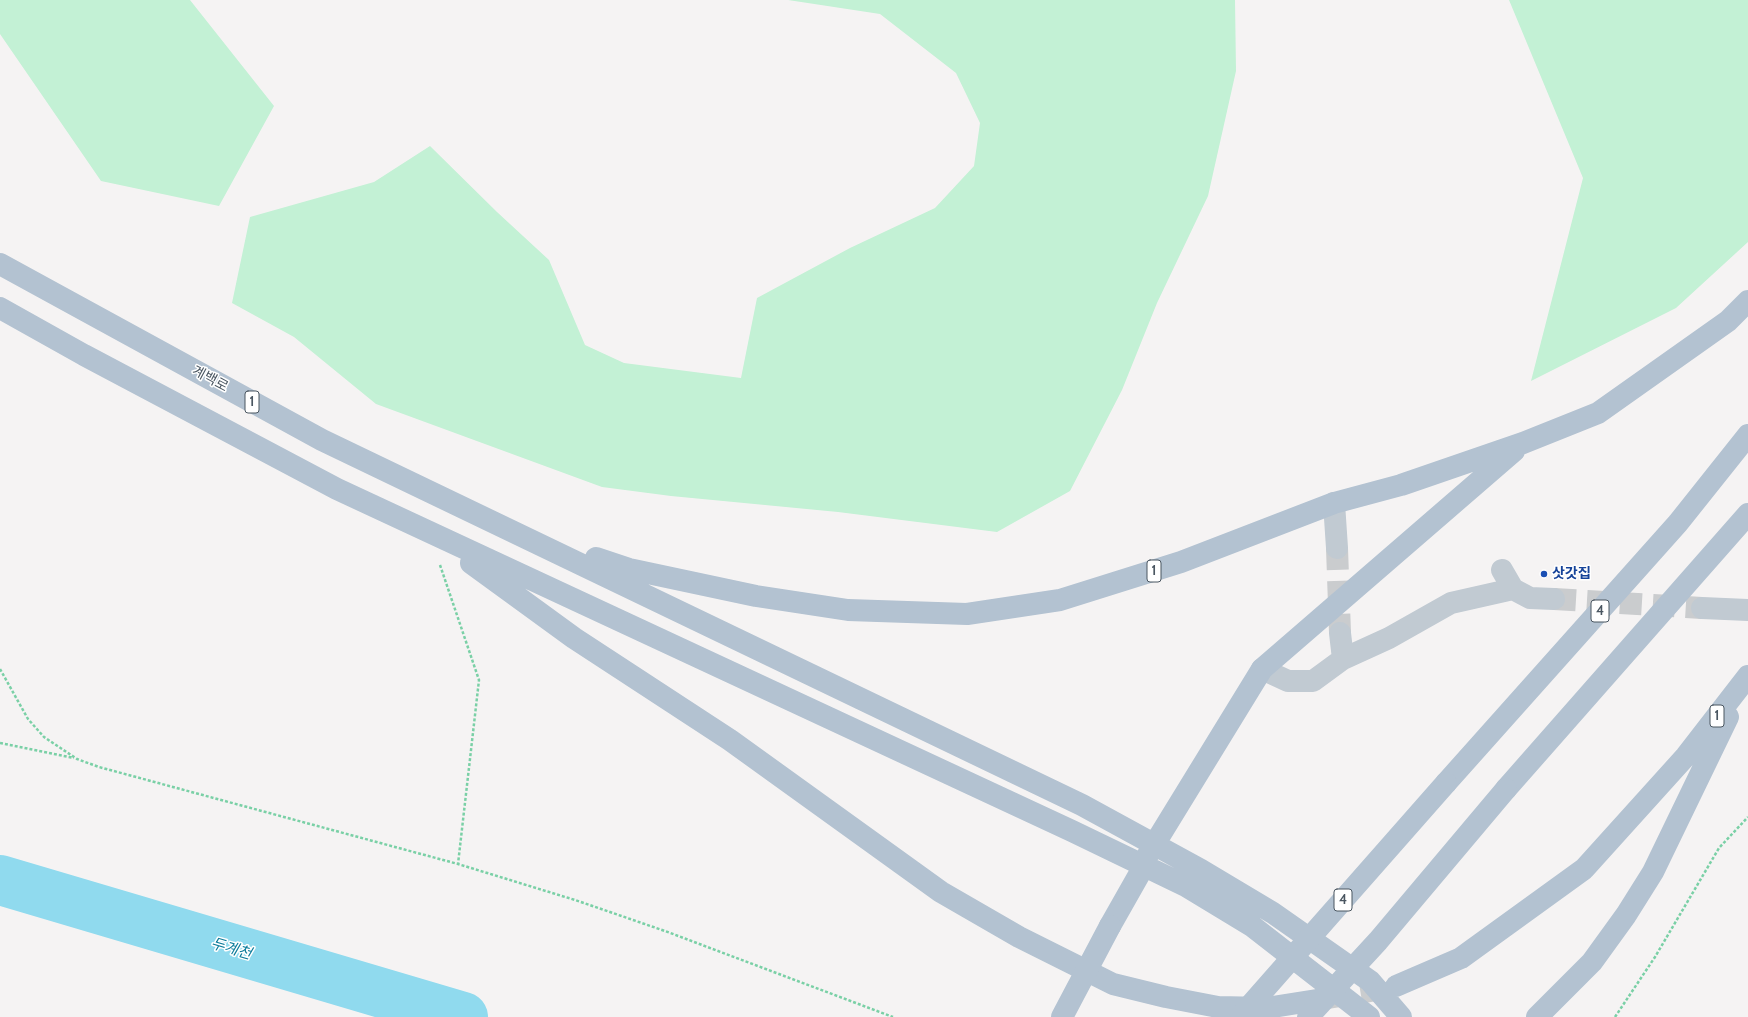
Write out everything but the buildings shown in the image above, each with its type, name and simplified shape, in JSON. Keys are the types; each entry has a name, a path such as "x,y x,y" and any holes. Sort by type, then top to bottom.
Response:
{"main road":[{"name":"계백로","path":"0,264 322,440 510,529"},
{"name":"1","path":"510,529 629,569 756,596 848,610 967,614 1060,600 1181,562 1334,503 1401,485 1523,443 1598,413 1728,321 1748,301"},
{"path":"0,308 84,355 337,489 1065,827 1186,886 1252,926 1369,1017"},
{"name":"4","path":"1240,1017 1446,783 1678,524 1748,435"},
{"path":"1062,1017 1110,926 1144,866 1146,858 1262,669 1523,443"},
{"path":"1308,1017 1378,941 1506,789 1748,514"},
{"path":"510,529 1082,804 1201,870 1273,913 1370,980 1401,1017"},
{"path":"429,533 574,638 730,740 941,892 1019,937 1113,984 1166,997 1218,1007 1266,1008 1323,999"},
{"name":"1","path":"1396,986 1461,958 1584,869 1686,756 1747,677"},
{"path":"1536,1017 1592,962 1626,915 1653,872 1747,677"}],"street":[{"path":"1334,503 1337,548"},
{"path":"1502,570 1513,589 1530,598 1554,599"},
{"path":"1262,669 1288,681 1313,681 1343,659 1389,638 1451,604 1513,589"},
{"path":"1702,608 1748,610"},
{"path":"1340,633 1343,659"}],"path":[{"path":"429,533 479,680 458,864"},
{"path":"0,669 28,719 44,736 77,759"},
{"path":"0,743 77,759 100,767 458,864 575,900 635,921 893,1017"},
{"path":"1615,1017 1655,957 1719,848 1748,817"}],"green space":[{"path":"0,0 190,0 274,106 219,206 101,181 0,34"},
{"path":"788,0 1235,0 1236,71 1208,196 1157,303 1122,390 1070,491 997,532 838,512 671,496 602,487 376,404 294,337 232,303 250,217 374,182 430,146 497,212 549,260 585,345 624,363 741,378 757,298 850,248 935,208 974,166 980,123 956,73 880,14"},
{"path":"1509,0 1748,0 1748,242 1676,308 1531,381 1583,178"}],"waterway":[{"name":"두계천","path":"0,880 463,1017"}],"tunnel":[{"path":"1337,548 1340,633"},
{"path":"1554,599 1702,608"},
{"path":"1328,998 1394,987"}],"place":[{"name":"삿갓집","path":"1544,574"}]}
